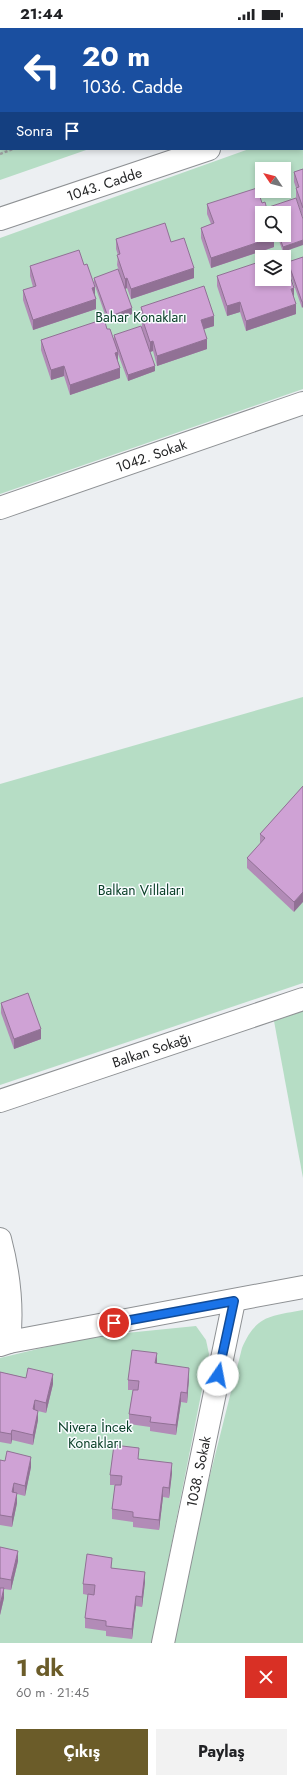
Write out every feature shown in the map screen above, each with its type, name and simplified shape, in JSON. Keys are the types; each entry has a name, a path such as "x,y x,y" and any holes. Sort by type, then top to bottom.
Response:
{"street":[{"name":"1043. Cadde","path":"0,219 206,150"},
{"name":"1042. Sokak","path":"0,508 303,403"},
{"name":"Balkan Sokağı","path":"0,1101 303,999"},
{"path":"0,1239 8,1277 11,1322 5,1343 303,1287"},
{"name":"1038. Sokak","path":"163,1643 234,1301"}],"path":[{"path":"0,154 10,150"}],"green space":[{"path":"0,150 86,150 0,180"},
{"name":"Bahar Konakları","path":"246,150 303,150 303,389 0,494 0,238"},
{"name":"Balkan Villaları","path":"303,697 303,983 0,1085 0,784"},
{"path":"303,1011 303,1178 274,1021"},
{"path":"303,1310 303,1643 172,1643 182,1587 242,1348 247,1337 259,1323 273,1316"},
{"name":"Nivera İncek Konakları","path":"196,1326 206,1340 209,1354 152,1643 0,1643 0,1358 67,1342 116,1334"}],"building":[{"path":"303,169 303,208 296,188 299,187 294,172"},
{"path":"255,189 255,198 260,198 262,203 265,202 266,206 255,206 255,242 259,242 211,258 201,228 214,223 207,204"},
{"path":"296,198 303,219 303,240 283,247 281,242 291,242 291,206 272,206"},
{"path":"165,223 171,242 184,238 194,268 131,289 127,278 125,279 117,255 120,254 116,239"},
{"path":"79,250 84,265 87,264 95,287 92,288 96,299 33,320 23,290 36,286 30,266"},
{"path":"303,257 303,302 291,271 291,261"},
{"path":"255,263 255,286 291,286 291,279 294,288 291,289 296,304 246,321 240,302 227,306 217,276"},
{"path":"118,269 132,308 108,317 94,278"},
{"path":"204,286 214,316 201,320 207,339 157,356 153,341 150,342 142,318 144,317 141,307"},
{"path":"104,319 107,329 110,329 118,352 115,353 120,368 70,385 64,366 51,370 41,340"},
{"path":"141,326 155,366 128,375 114,335"},
{"path":"303,786 303,892 294,902 247,858 265,838 260,834"},
{"path":"28,993 41,1029 14,1039 1,1003"},
{"path":"132,1350 157,1353 155,1363 189,1368 187,1393 181,1392 176,1425 150,1422 151,1417 129,1414 133,1390 138,1390 139,1381 128,1380"},
{"path":"28,1368 53,1374 46,1403 35,1400 33,1409 38,1411 33,1435 12,1430 11,1434 0,1432 0,1372 26,1378"},
{"path":"114,1445 139,1448 138,1459 172,1463 169,1488 163,1487 159,1520 133,1517 133,1512 112,1509 115,1485 121,1485 122,1476 110,1475"},
{"path":"7,1451 31,1457 25,1486 14,1483 12,1492 17,1493 12,1517 0,1515 0,1460 5,1461"},
{"path":"0,1547 18,1551 11,1580 0,1578"},
{"path":"87,1554 112,1558 111,1568 145,1572 142,1597 136,1596 132,1629 106,1626 106,1621 85,1618 88,1594 94,1595 95,1585 83,1584"},
{"path":"0,1588 4,1588 0,1605"}],"route":[{"path":"114,1323 234,1301 218,1375"}]}
